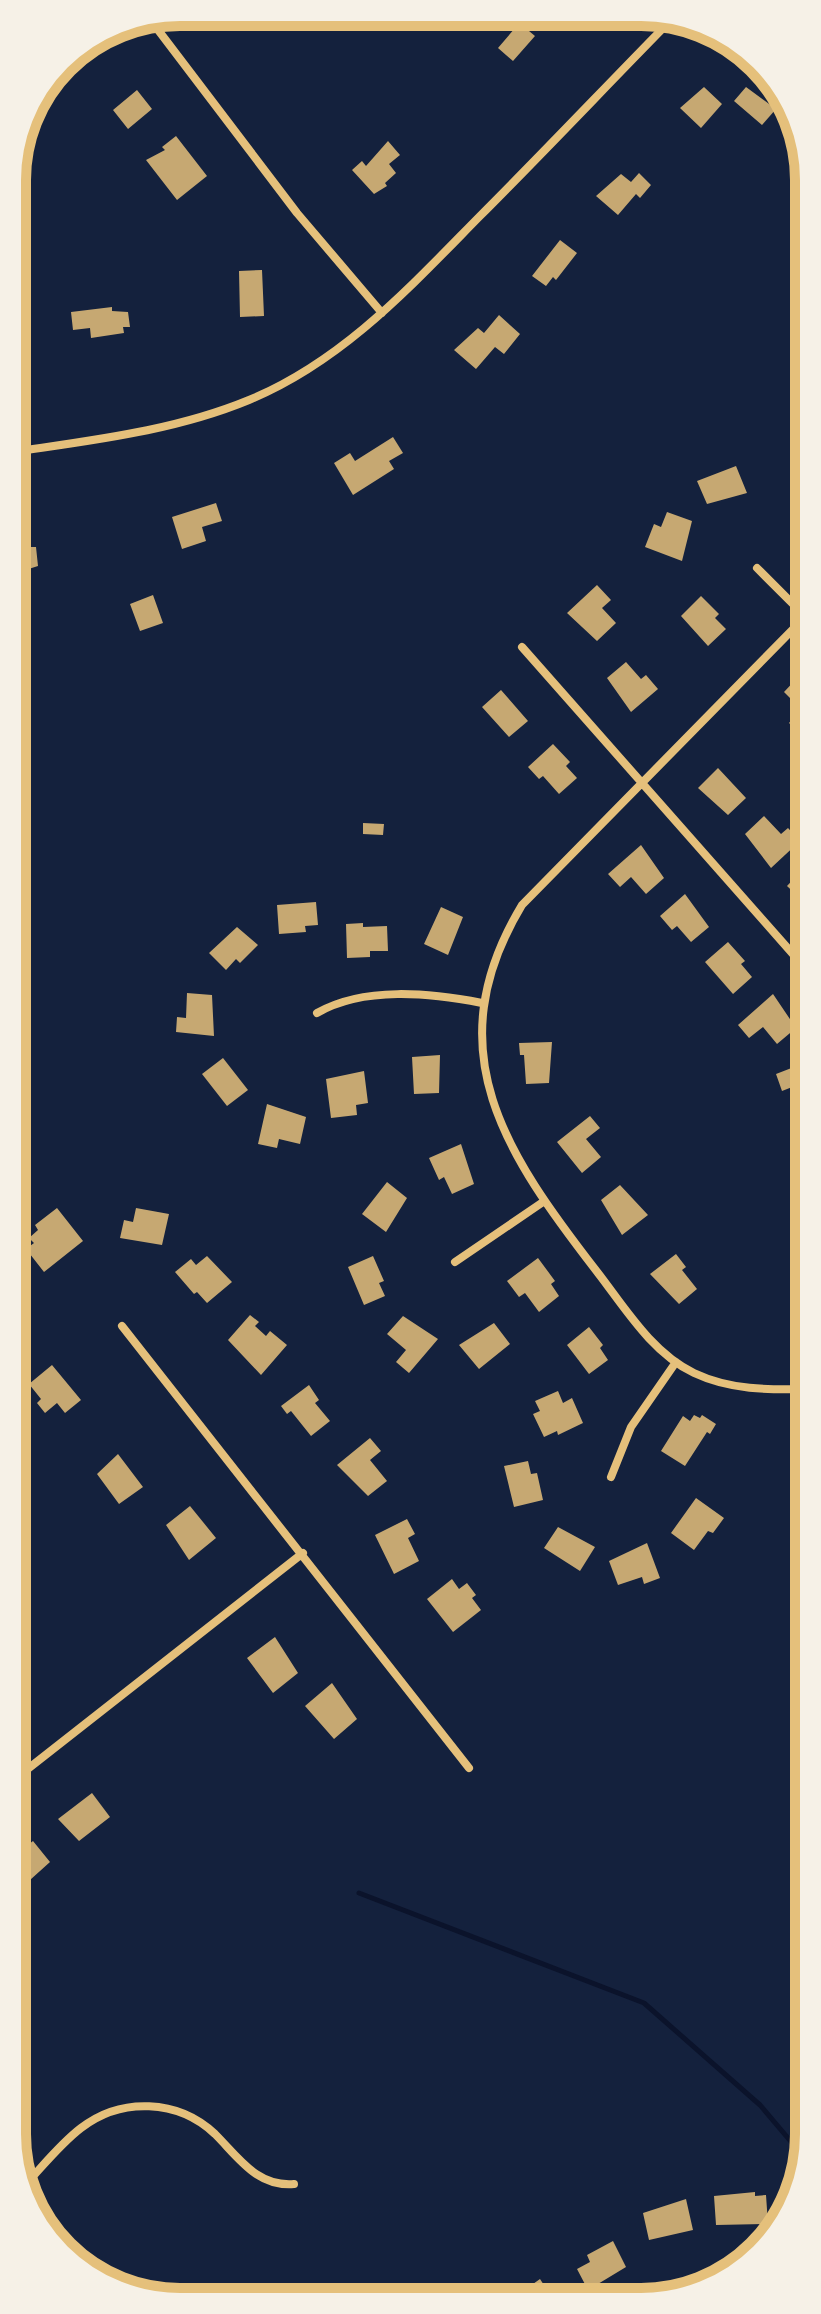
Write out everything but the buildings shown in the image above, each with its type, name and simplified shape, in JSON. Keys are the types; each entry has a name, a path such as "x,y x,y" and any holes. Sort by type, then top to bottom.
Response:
{"street":[{"path":"157,28 297,213 382,313"},
{"path":"26,450 160,428 213,414 314,367 382,313 663,28"},
{"path":"757,568 795,606"},
{"path":"795,628 642,784 538,884 501,942 482,1003 482,1047 492,1103 543,1202 647,1336 676,1362 725,1384 795,1388"},
{"path":"522,647 795,956"},
{"path":"317,1013 345,1001 383,996 427,995 482,1003"},
{"path":"455,1262 543,1202"},
{"path":"122,1326 469,1768"},
{"path":"611,1477 631,1427 676,1362"},
{"path":"26,1770 303,1553"},
{"path":"32,2177 83,2126 111,2111 138,2106 178,2110 196,2119 252,2173 273,2183 294,2184"}],"waterway":[{"path":"359,1893 644,2003 760,2105 795,2146"}]}
